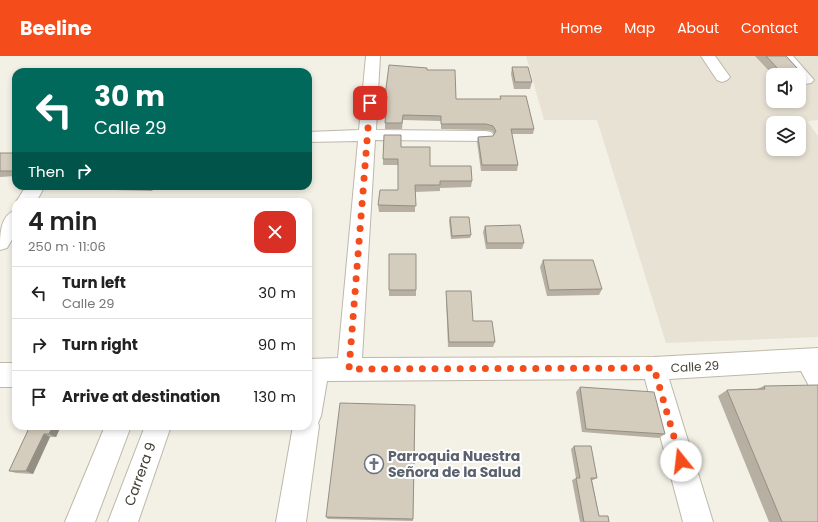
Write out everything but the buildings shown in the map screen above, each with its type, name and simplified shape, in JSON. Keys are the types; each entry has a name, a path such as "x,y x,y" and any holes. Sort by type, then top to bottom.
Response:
{"street":[{"path":"349,369 374,56"},
{"path":"708,56 722,77"},
{"path":"785,56 796,68"},
{"path":"312,137 368,135 485,136"},
{"path":"0,242 12,223"},
{"name":"Calle 29","path":"313,370 815,366"},
{"path":"654,368 698,522"},
{"path":"312,390 313,370"},
{"path":"0,375 12,375"},
{"path":"80,522 116,430"},
{"name":"Carrera 9","path":"123,522 157,430"},
{"path":"291,522 305,430"}],"shaded area":[{"path":"526,56 818,56 818,120 807,121 818,136 818,337 666,343 597,120 544,120"}],"place":[{"name":"Parroquia Nuestra Señora de la Salud","path":"374,464"}],"route":[{"path":"370,103 349,369 654,368 681,461"}]}
